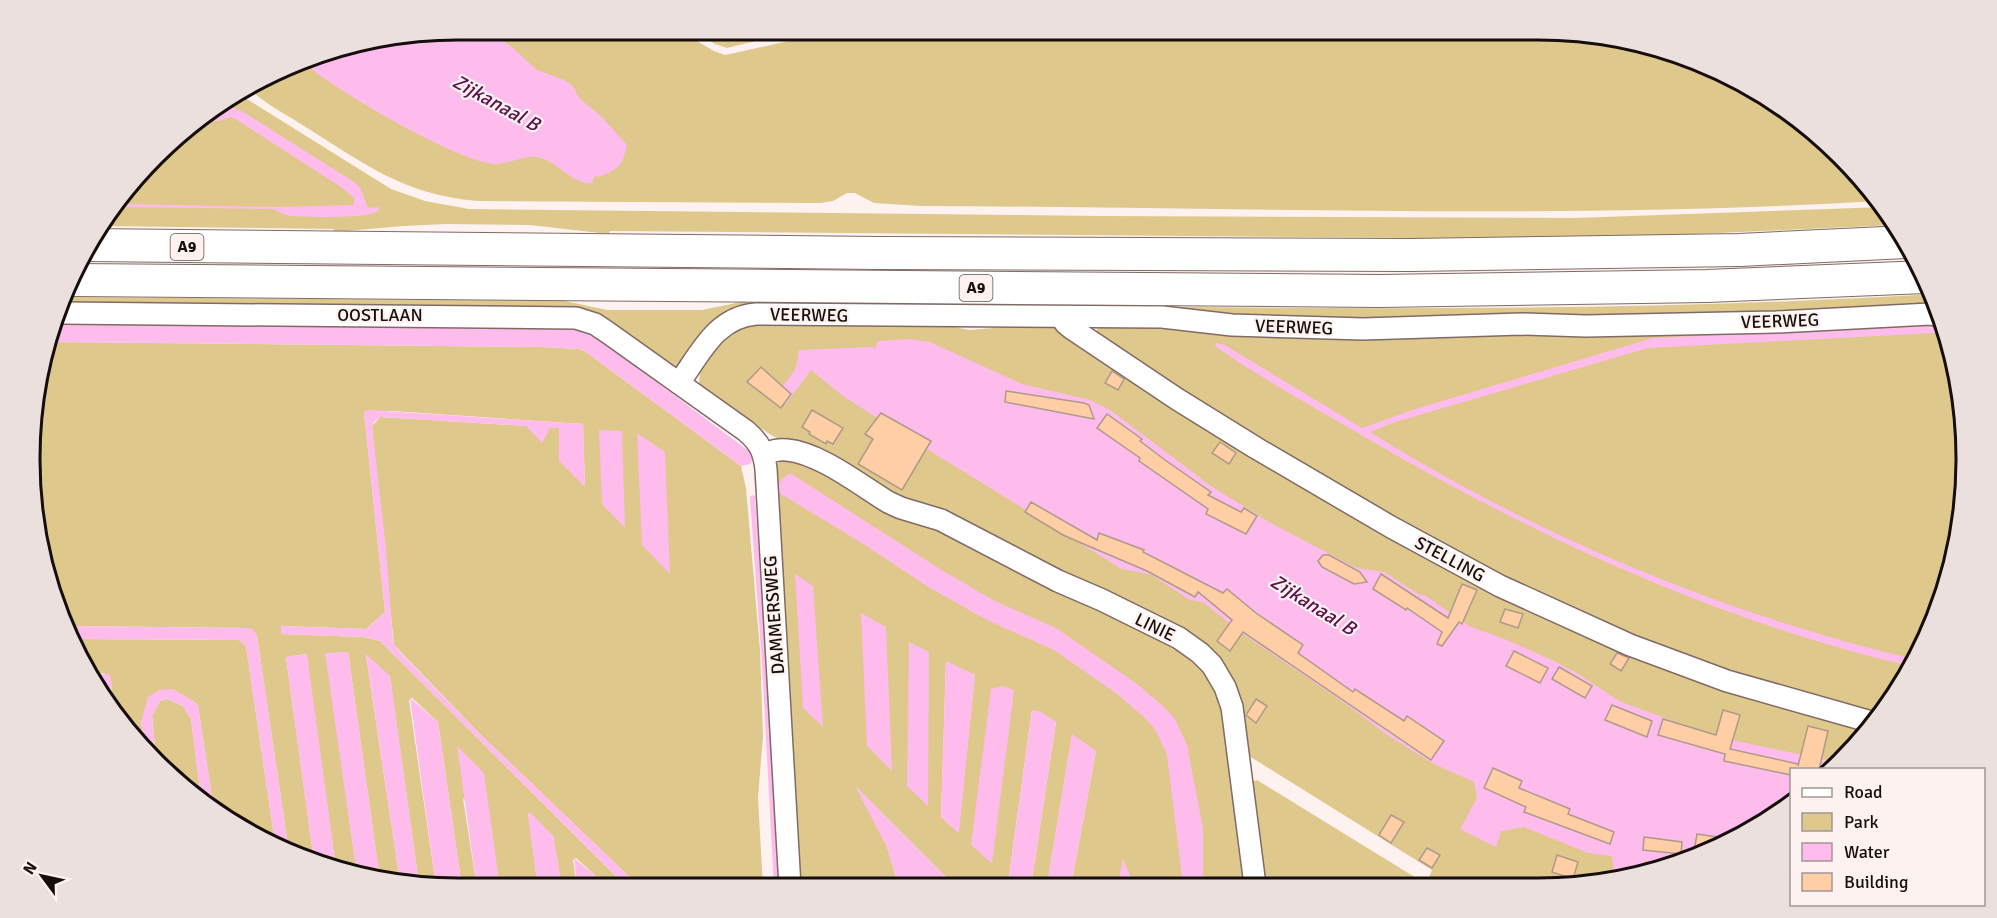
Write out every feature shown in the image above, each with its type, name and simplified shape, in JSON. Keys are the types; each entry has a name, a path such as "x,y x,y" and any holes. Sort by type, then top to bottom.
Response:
{"highway":[{"name":"A9","path":"100,245 878,253 1411,255 1739,250 1896,242"},
{"name":"A9","path":"81,280 1379,291 1695,286 1915,277"}],"street":[{"name":"OOSTLAAN","path":"67,313 576,318 595,324 679,383"},
{"name":"VEERWEG","path":"679,383 718,330 732,319 745,315 1162,317 1232,325 1364,329 1521,324 1586,326 1801,321 1930,314"},
{"name":"STELLING","path":"1064,318 1065,323 1071,328 1214,422 1391,527 1474,573 1630,645 1727,681 1865,720"},
{"path":"679,383 753,438 760,445 764,454"},
{"name":"LINIE","path":"764,454 775,450 787,450 809,456 888,502 941,520 1058,582 1102,600 1171,634 1206,659 1225,687 1234,716 1254,878"},
{"name":"DAMMERSWEG","path":"764,454 789,878"}],"green space":[{"path":"695,40 725,55 792,40 1565,41 1593,44 1646,55 1698,72 1723,84 1771,111 1814,144 1868,202 1639,210 1399,211 920,206 874,203 855,193 847,193 833,201 821,203 477,201 427,192 385,175 256,94 299,72 324,63 377,49 432,41"},
{"path":"708,40 760,40 727,48"},
{"path":"247,99 391,189 425,201 469,209 1101,216 1575,218 1872,207 1886,226 1627,237 1421,238 610,231 609,234 530,225 446,224 335,232 333,229 111,226 144,183 183,144 226,111"},
{"path":"1923,295 1929,309 1415,321 750,309 675,371 600,322 68,309 73,297 565,301 607,310 702,310 741,302 1487,308 1785,301"},
{"path":"734,323 940,324 969,330 1053,323 1519,598 1863,723 1820,768 1790,768 1790,793 1771,807 1723,834 1673,855 1620,869 1565,877 1429,878 1432,870 1246,754 1220,668 771,435 703,389 699,382 700,370"},
{"path":"1099,323 1934,323 1948,377 1956,432 1956,486 1953,514 1942,567 1925,619 1913,644 1886,692 1868,717 1703,669 1401,529 1095,336"},
{"path":"58,342 542,347 579,349 586,352 741,466 746,488 760,650 763,736 758,798 762,878 631,878 479,733 394,645 372,426 380,417 559,428 560,461 585,486 583,424 392,411 364,412 385,612 366,629 282,626 282,634 363,637 380,641 618,878 597,878 576,858 573,860 576,878 560,878 553,836 528,813 537,878 498,878 493,843 463,798 475,878 461,878 438,722 412,698 409,700 435,877 418,875 390,677 366,655 399,873 378,869 348,652 326,654 356,864 335,858 306,654 286,657 313,851 287,840 257,636 247,628 75,626 55,567 44,514 41,486 40,459 44,404"},
{"path":"795,457 906,515 1116,616 1174,648 1199,666 1218,694 1223,708 1248,878 1131,878 1123,860 1120,878 1072,878 1096,751 1072,735 1048,878 1032,878 1056,722 1032,710 1009,878 947,878 857,788 887,847 897,878 796,878 775,466 782,459","holes":["909,643 928,652 928,804","946,662 975,675 958,832 941,817"]},
{"path":"82,639 239,640 246,646 274,834 212,797 198,706 192,700 159,690 141,721 143,734 112,693 111,678 100,673"},
{"path":"167,699 183,706 191,719 200,788 155,747 152,716 160,701"},
{"path":"1257,780 1416,878 1258,878 1251,782"}],"water":[{"name":"Zijkanaal B","path":"501,40 537,70 572,85 580,99 601,116 627,145 624,158 611,172 599,177 596,175 592,181 594,183 573,178 552,163 537,157 496,164 478,160 427,139 369,107 310,68 377,49 432,41"},
{"path":"232,107 245,113 351,180 360,187 368,208 379,207 378,211 371,214 322,217 290,216 273,209 125,207 127,204 274,207 354,205 354,198 341,187 234,118 212,121"},
{"path":"63,324 575,328 595,336 750,452 753,459 750,464 741,466 586,352 579,349 58,342"},
{"path":"1924,326 1935,327 1937,334 1648,348 1392,423 1370,432 1498,505 1633,568 1773,619 1843,641 1906,657 1902,664 1767,625 1697,600 1560,541 1428,473 1251,370 1215,346 1216,343 1223,344 1362,428 1415,409 1653,338"},
{"name":"Zijkanaal B","path":"911,339 930,342 1022,384 1090,400 1110,410 1211,486 1269,522 1356,568 1384,572 1418,594 1426,596 1469,626 1554,661 1619,701 1686,726 1736,741 1828,760 1820,768 1790,768 1790,793 1747,821 1698,846 1650,862 1644,861 1644,864 1614,870 1612,856 1588,853 1524,827 1501,831 1496,847 1460,829 1477,798 1474,782 1434,764 1389,736 1243,634 1203,602 1190,600 1152,575 1122,569 843,396 811,370 785,405 776,399 797,365 798,350 873,347 875,349 878,341"},
{"path":"369,410 583,424 585,487 559,461 559,428 550,428 542,443 526,426 380,417 374,422 372,427 386,548 393,641 397,649 479,733 631,878 618,878 380,641 363,637 281,634 281,626 366,629 385,612 364,412"},
{"path":"599,430 622,431 625,528 602,504"},
{"path":"637,433 665,452 670,574 642,545"},
{"path":"790,473 940,569 995,601 1056,628 1137,684 1164,707 1175,719 1187,745 1203,828 1204,878 1182,878 1167,755 1155,729 1144,717 1117,694 1054,650 987,620 930,588 776,491 781,480"},
{"path":"755,496 780,878 774,878 750,497"},
{"path":"795,574 813,586 823,727 803,708"},
{"path":"861,613 886,627 892,771 867,746"},
{"path":"75,626 253,629 257,636 287,840 274,834 246,646 239,640 82,639"},
{"path":"909,642 929,652 928,806 907,786"},
{"path":"348,652 378,869 356,864 325,653"},
{"path":"307,654 335,858 313,851 286,657"},
{"path":"366,654 390,676 418,875 399,873"},
{"path":"946,661 975,675 959,833 941,817"},
{"path":"100,674 109,674 112,693"},
{"path":"1002,686 1014,690 992,864 971,845 991,689"},
{"path":"173,689 198,706 212,797 200,788 191,719 183,706 167,699 160,701 152,717 155,747 143,733 141,722 148,697 159,690"},
{"path":"410,698 438,722 461,878 435,877"},
{"path":"1032,710 1041,712 1056,722 1032,878 1009,878"},
{"path":"1072,734 1096,751 1072,878 1048,878"},
{"path":"457,746 484,773 499,878 476,878"},
{"path":"855,786 947,878 897,878 887,847"},
{"path":"530,812 553,836 560,878 537,878 528,815"},
{"path":"574,858 597,878 576,878"},
{"path":"1123,859 1131,878 1119,878"}],"building":[{"path":"761,367 791,394 781,408 747,382"},
{"path":"1112,371 1124,379 1118,390 1105,383"},
{"path":"1006,391 1084,403 1089,405 1094,419 1005,402"},
{"path":"812,410 843,428 833,444 827,441 826,444 802,427"},
{"path":"881,413 931,441 902,490 858,464 873,439 865,434"},
{"path":"1107,414 1142,439 1140,441 1165,460 1211,492 1208,495 1241,512 1244,508 1257,516 1246,534 1206,514 1208,509 1139,461 1140,458 1097,428"},
{"path":"1220,442 1236,453 1229,464 1212,453"},
{"path":"1031,502 1097,540 1099,533 1144,550 1143,552 1223,593 1227,589 1256,613 1303,645 1298,653 1353,692 1355,689 1404,721 1407,716 1444,741 1431,760 1243,632 1230,651 1217,641 1232,620 1198,592 1195,597 1147,571 1063,535 1025,512"},
{"path":"1323,555 1329,555 1360,572 1367,582 1354,584 1322,567 1318,561"},
{"path":"1381,574 1448,618 1462,584 1477,590 1462,624 1459,622 1442,646 1437,644 1442,632 1407,608 1406,610 1373,589"},
{"path":"1505,609 1523,614 1518,628 1500,622"},
{"path":"1514,651 1548,668 1540,683 1506,666"},
{"path":"1617,653 1629,658 1621,671 1610,664"},
{"path":"1559,667 1592,686 1585,698 1552,679"},
{"path":"1256,699 1267,706 1256,723 1246,715"},
{"path":"1612,705 1652,721 1647,737 1605,720"},
{"path":"1723,710 1740,715 1730,749 1798,764 1798,766 1808,726 1828,731 1819,768 1790,768 1790,775 1724,761 1725,754 1658,735 1663,719 1716,735"},
{"path":"1493,768 1522,781 1519,788 1570,809 1568,814 1614,832 1610,844 1524,812 1526,807 1484,788"},
{"path":"1391,815 1404,822 1391,843 1379,835"},
{"path":"1697,834 1717,837 1698,846 1695,847"},
{"path":"1644,837 1682,842 1681,852 1677,854 1643,850"},
{"path":"1427,848 1440,855 1432,868 1419,860"},
{"path":"1557,855 1578,862 1574,876 1567,877 1552,872"}]}
